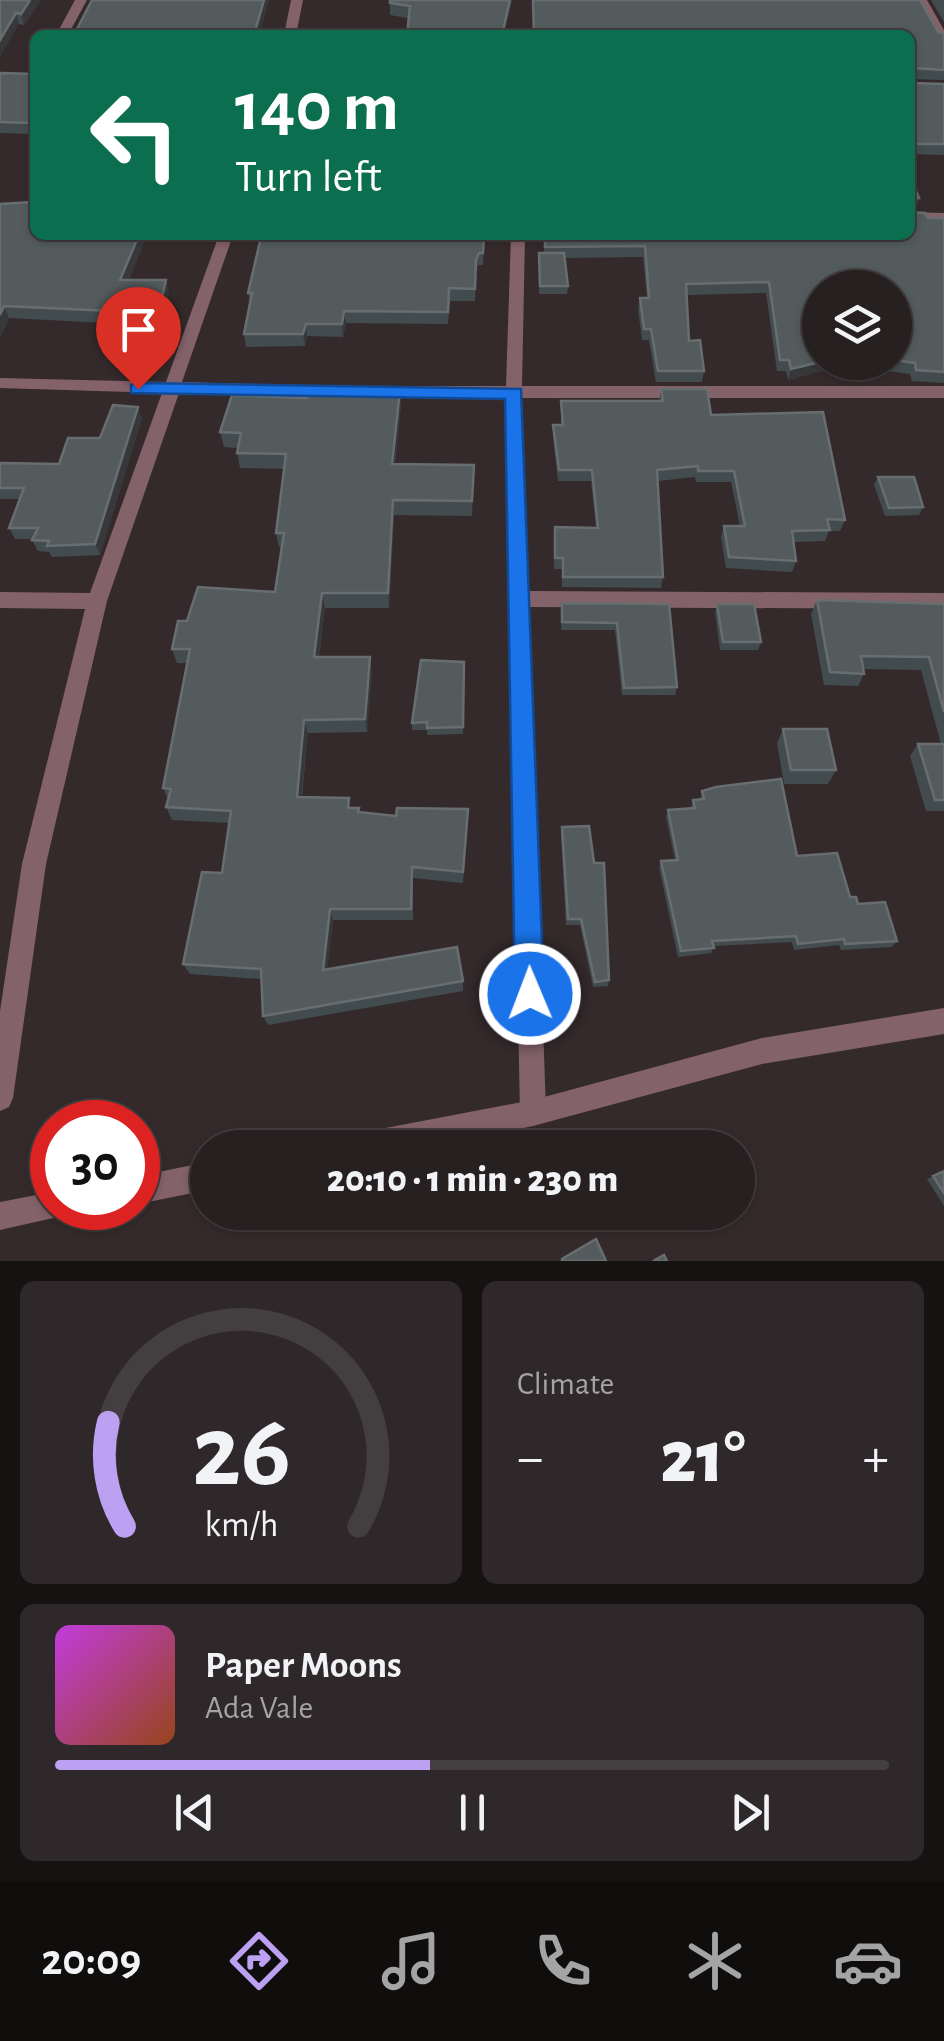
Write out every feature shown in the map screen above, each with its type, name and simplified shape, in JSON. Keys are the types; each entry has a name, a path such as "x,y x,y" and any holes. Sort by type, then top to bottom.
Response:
{"street":[{"path":"65,30 80,0"},
{"path":"291,30 296,0"},
{"path":"921,0 944,40"},
{"path":"915,216 944,217"},
{"path":"0,1098 34,864 97,602 224,240"},
{"path":"518,240 514,393 533,1112"},
{"path":"0,383 344,392"},
{"path":"362,392 944,392"},
{"path":"519,598 944,601"},
{"path":"0,600 97,602"},
{"path":"444,1130 533,1112 762,1051 944,1021"},
{"path":"160,1186 190,1180"},
{"path":"0,1216 30,1210"}],"building":[{"path":"0,0 30,0 21,14 16,13 0,40"},
{"path":"92,0 264,0 255,30 77,29"},
{"path":"510,0 503,30 408,30 410,6 390,3"},
{"path":"533,0 920,0 938,32 944,34 944,70 915,68 915,30 534,30"},
{"path":"0,73 30,74 30,123 0,122"},
{"path":"915,83 944,84 944,144 915,144"},
{"path":"30,202 30,240 137,240 120,280 166,280 156,324 107,323 111,311 4,306 0,315 0,204"},
{"path":"915,212 925,213 928,218 944,218 944,372 916,370 912,363 912,270 802,270 802,366 791,369 789,360 780,360 769,282 686,284 689,341 700,340 704,371 658,371 651,329 644,329 640,298 649,298 645,246 545,247 545,240 915,240"},
{"path":"260,240 484,240 483,253 476,260 475,289 449,288 448,312 344,311 342,324 306,324 303,334 244,334 252,293 248,293"},
{"path":"539,253 564,253 568,286 540,286"},
{"path":"661,389 707,389 711,415 823,412 845,520 827,519 830,530 792,531 796,561 729,557 724,526 745,526 734,471 698,471 698,466 657,470 663,577 563,577 563,558 555,558 555,527 598,528 592,470 559,470 553,425 563,425 561,401 663,401"},
{"path":"400,390 392,464 474,465 472,501 393,500 388,593 322,593 314,657 370,657 365,719 304,720 297,797 349,798 348,808 359,808 358,812 396,816 397,808 468,809 463,872 412,867 411,909 330,909 323,970 457,947 463,981 263,1016 261,969 183,964 202,872 222,873 231,811 166,807 171,789 163,788 190,649 172,649 178,621 187,621 198,587 275,592 284,533 276,533 286,454 237,453 241,433 220,432 232,395 307,398 308,391"},
{"path":"113,405 138,407 95,544 47,546 49,541 32,540 38,528 9,528 24,488 0,488 0,463 59,464 68,438 100,438"},
{"path":"878,477 914,477 923,507 889,508"},
{"path":"817,600 944,604 944,712 929,657 861,656 864,674 830,672"},
{"path":"562,603 669,604 677,687 624,688 617,623 562,622"},
{"path":"717,604 754,604 761,642 723,642"},
{"path":"421,660 464,662 463,727 427,728 427,722 412,723"},
{"path":"783,729 827,729 836,770 791,770"},
{"path":"918,744 944,744 944,800 935,800"},
{"path":"781,779 797,856 837,853 850,897 856,897 858,904 885,902 897,941 845,944 844,939 798,944 796,936 712,941 714,948 681,951 661,861 678,860 668,810 695,808 693,800 704,799 702,791 716,787"},
{"path":"589,826 594,863 604,863 609,980 595,982 581,919 568,919 562,827"},
{"path":"944,1171 944,1193 933,1176"},
{"path":"596,1239 606,1261 562,1261 562,1259"}],"route":[{"path":"138,389 514,393 530,994"}]}
